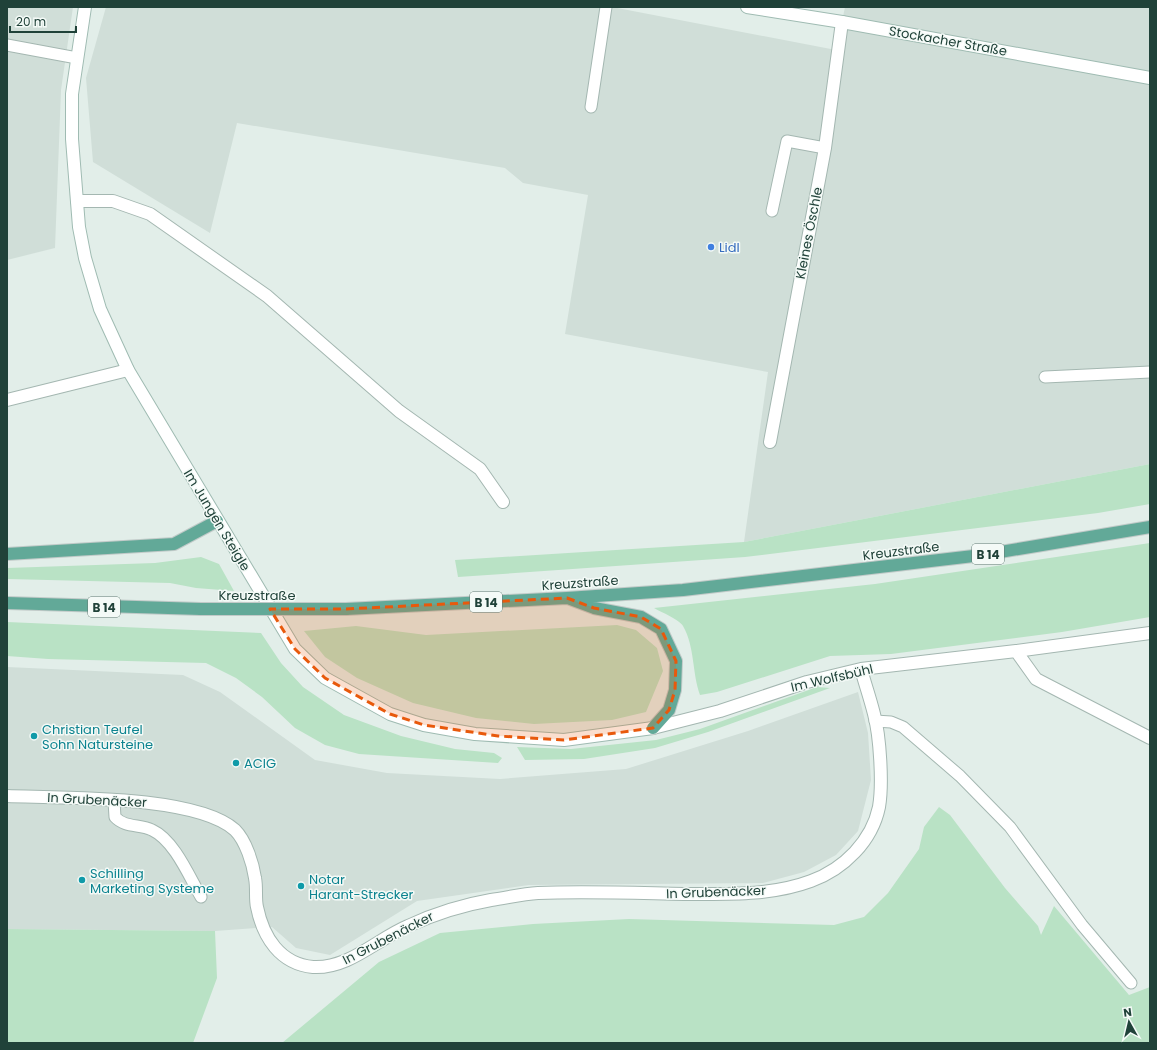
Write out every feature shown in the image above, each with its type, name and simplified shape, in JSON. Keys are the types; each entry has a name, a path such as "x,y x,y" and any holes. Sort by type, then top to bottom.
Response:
{"main road":[{"path":"7,554 174,544 217,521"},
{"name":"Kreuzstraße","path":"7,603 201,609 346,609 567,598 683,590 824,575 982,555 1150,527"},
{"path":"567,598 594,608 641,617 661,629 676,661 675,690 669,710 653,728"}],"street":[{"name":"Im Jungen Steigle","path":"85,7 72,94 72,139 79,227 85,258 100,309 128,370 295,649 325,678 390,714 424,725 475,734 557,739 602,736 653,728"},
{"name":"Stockacher Straße","path":"747,7 842,22 1150,78"},
{"name":"Kleines Öschle","path":"770,442 825,148 842,22"},
{"path":"77,201 114,201 150,214 267,296 399,411 480,469 503,502"},
{"path":"7,400 128,370"},
{"name":"Im Wolfsbühl","path":"653,728 720,711 807,682 861,669 1016,651 1150,633"},
{"path":"1016,651 1036,679 1150,738"},
{"name":"In Grubenäcker","path":"7,796 151,802 193,811 216,818 237,832 248,853 255,878 257,908 273,946 282,956 297,963 312,966 334,965 350,959 404,927 436,914 476,903 536,893 731,894 777,890 810,881 832,871 851,856 874,825 879,804 881,773 875,721 861,669"}],"lane":[{"path":"591,107 606,7"},
{"path":"7,45 77,58"},
{"path":"772,211 787,141 825,148"},
{"path":"1045,377 1150,372"},
{"path":"875,721 891,722 903,727 966,782 1010,827 1082,925 1131,983"},
{"path":"114,801 115,817 120,823 150,828 169,842 201,897"}],"highlighted area":[{"path":"567,598 594,608 641,617 661,629 676,661 675,690 669,710 653,728 602,736 564,740 498,736 424,725 390,714 325,678 295,649 270,609 346,609"}],"shaded area":[{"path":"7,7 73,7 61,90 55,248 7,260"},
{"path":"106,7 612,7 836,50 845,7 1150,7 1150,464 744,542 768,372 565,334 588,195 523,183 505,168 237,123 210,233 93,162 86,78"},
{"path":"7,667 183,675 220,692 315,760 387,773 500,779 626,769 748,731 858,692 868,733 871,780 858,831 836,855 804,872 763,883 529,885 417,901 330,955 296,948 272,927 215,931 7,929"}],"green space":[{"path":"1150,464 1150,504 1098,513 745,557 458,577 455,560 744,542"},
{"path":"1150,543 1150,617 1062,632 891,654 830,656 717,692 700,695 697,687 692,651 683,626 674,619 654,608 875,584"},
{"path":"201,557 219,564 234,591 196,588 170,583 7,579 7,568 155,563"},
{"path":"7,622 261,633 281,663 303,687 344,715 401,736 455,749 494,753 502,758 498,763 359,754 325,745 295,728 262,697 236,678 206,663 48,659 7,656"},
{"path":"617,625 636,630 657,648 663,671 646,712 612,720 534,724 476,718 413,703 357,678 325,657 304,631 356,626 426,635"},
{"path":"817,687 830,688 708,732 655,748 584,759 525,760 517,747 571,749 656,740 700,729"},
{"path":"939,807 950,815 1005,888 1038,926 1041,935 1054,906 1129,995 1150,987 1150,1043 282,1043 379,962 440,933 533,924 629,919 834,925 864,917 888,893 919,849 924,827"},
{"path":"7,929 215,931 217,978 193,1043 7,1043"}],"place":[{"name":"Lidl","path":"711,247"},
{"name":"Christian Teufel Sohn Natursteine","path":"34,736"},
{"name":"ACIG","path":"236,763"},
{"name":"Schilling Marketing Systeme","path":"82,880"},
{"name":"Notar Harant-Strecker","path":"301,886"}]}
